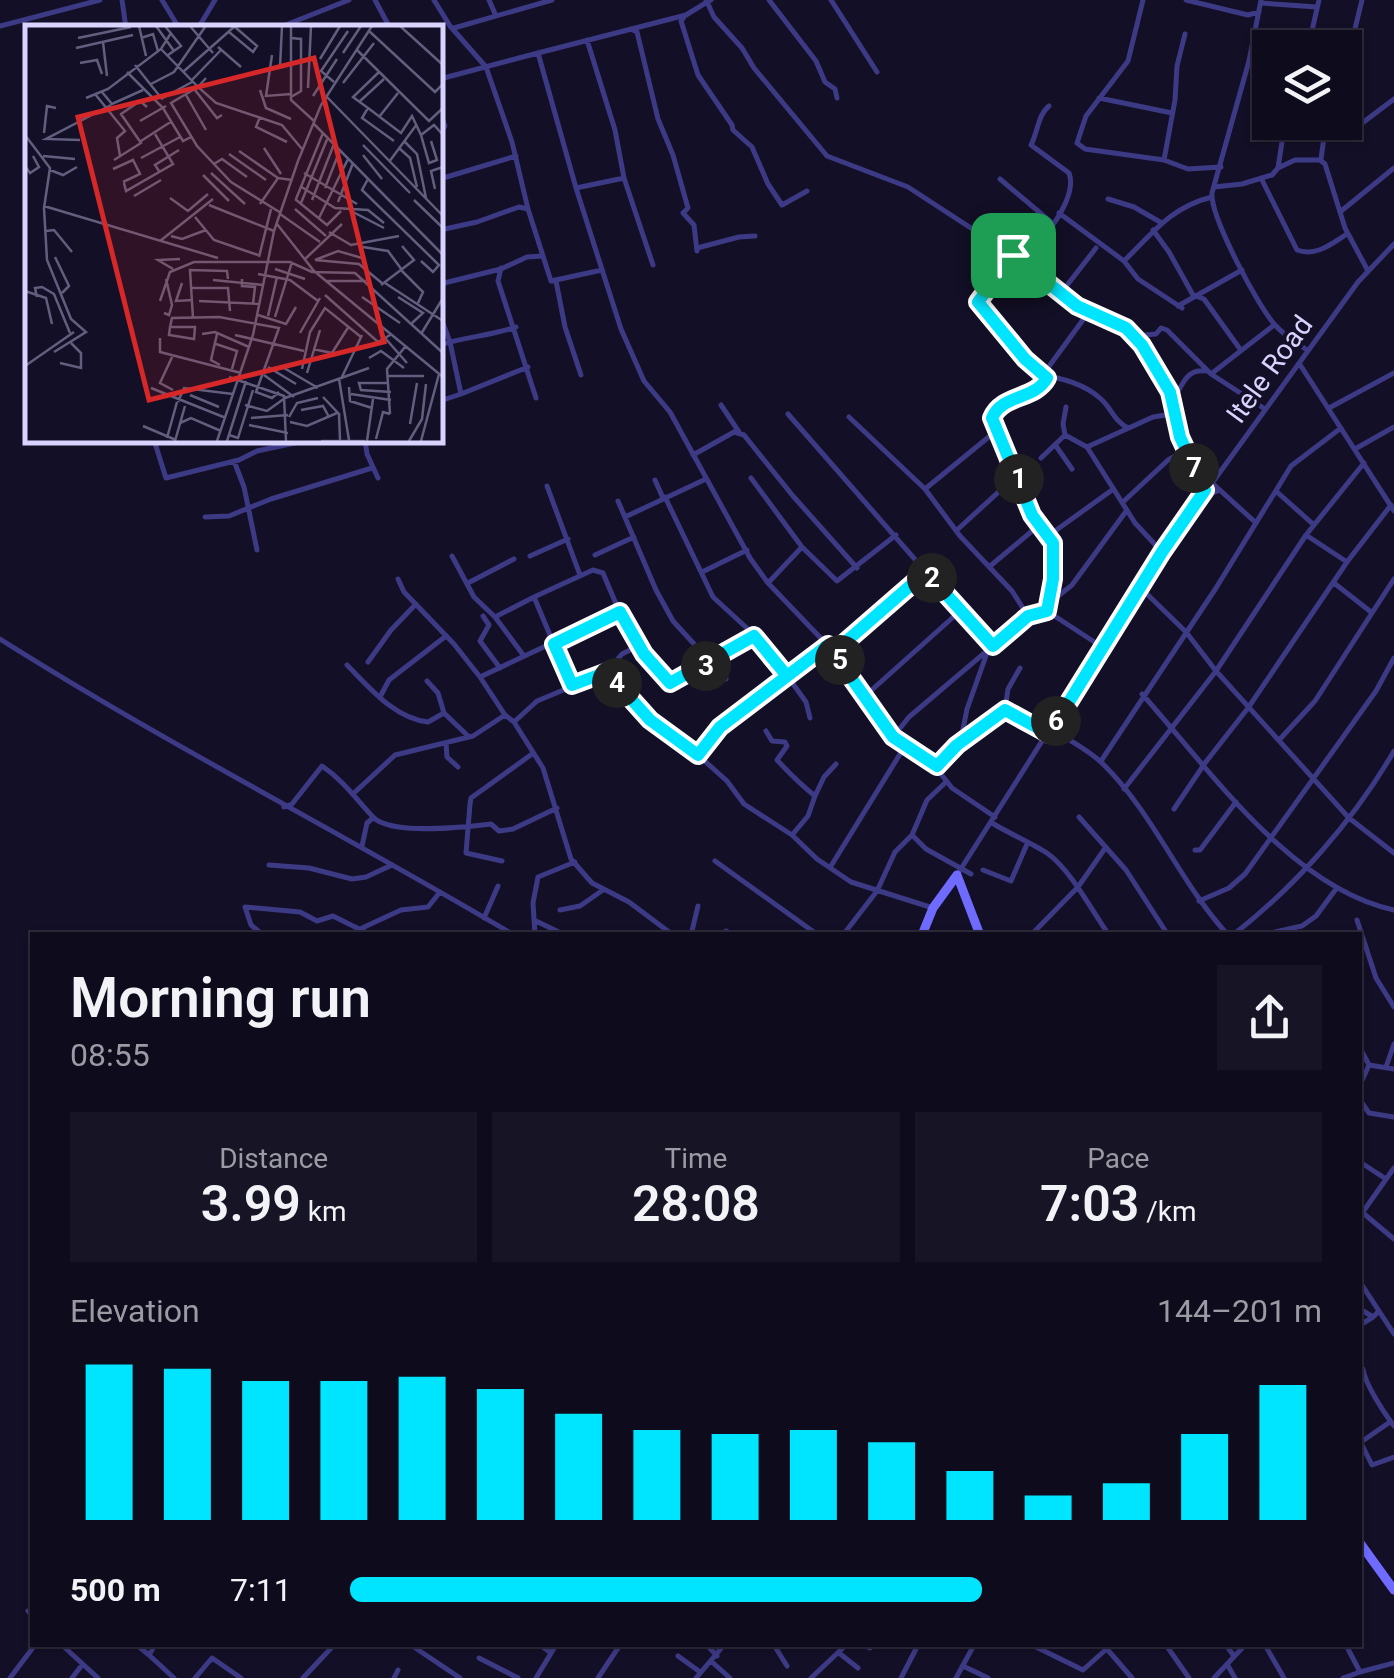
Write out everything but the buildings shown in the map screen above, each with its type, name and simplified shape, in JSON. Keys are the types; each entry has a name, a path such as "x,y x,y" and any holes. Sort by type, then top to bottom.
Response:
{"street":[{"path":"0,26 100,0"},
{"path":"122,0 126,25"},
{"path":"162,0 176,25"},
{"path":"200,25 216,0"},
{"path":"283,25 350,0"},
{"path":"375,0 388,25"},
{"path":"434,0 486,67 582,374"},
{"path":"489,0 496,16"},
{"path":"442,29 552,0"},
{"path":"769,0 816,61 837,98"},
{"path":"831,0 878,72"},
{"path":"1143,0 1128,61 1099,98 1082,128 1079,146 1164,160 1188,170 1221,167"},
{"path":"1186,0 1248,16 1257,27"},
{"path":"1355,30 1362,0"},
{"path":"807,191 782,205 752,147 732,130 698,75 681,21 708,1 714,17 827,156 908,187 1013,255 1088,313 1126,328 1148,352 1173,399"},
{"path":"1307,350 1274,325 1216,217 1212,197 1261,1 1318,4 1312,30"},
{"path":"1248,16 1258,12"},
{"path":"442,78 686,15"},
{"path":"292,20 294,25"},
{"path":"635,30 658,119 684,188 688,208 683,213 694,225 698,247 738,236 755,236"},
{"path":"1164,160 1177,66 1186,34"},
{"path":"587,40 624,178 653,265"},
{"path":"538,53 622,329 644,381 668,409 747,550 768,582 834,652 893,737 937,766 946,782 994,820 1046,853 1078,887 1106,932"},
{"path":"1099,98 1172,114"},
{"path":"1362,123 1394,99"},
{"path":"1023,262 1066,204 1072,178 1031,145 1040,129 1040,117 1049,106"},
{"path":"1278,168 1282,140"},
{"path":"1323,140 1320,160 1347,234 1368,271"},
{"path":"442,179 516,156"},
{"path":"1214,187 1224,188 1272,175 1295,160 1320,160"},
{"path":"1340,212 1394,168"},
{"path":"576,188 624,178"},
{"path":"1261,178 1297,250 1317,252 1347,234"},
{"path":"1000,179 1052,223"},
{"path":"1124,261 1160,222 1184,206 1212,197"},
{"path":"1108,200 1134,207 1160,222"},
{"path":"442,230 519,207 528,209"},
{"path":"1059,214 1124,261 1138,279 1180,307 1192,295 1242,270"},
{"path":"1153,230 1192,295 1204,299 1240,349"},
{"name":"Itele Road","path":"957,879 1162,552 1307,350 1394,244"},
{"path":"1060,294 1096,248"},
{"path":"1013,255 978,302 1045,377 1062,377 1098,396 1118,423 1128,428"},
{"path":"442,283 527,257 542,256"},
{"path":"1233,272 1238,262"},
{"path":"501,268 498,281 536,398"},
{"path":"554,282 602,268"},
{"path":"1047,611 1053,543 1038,526 992,425 994,410 1042,386 1088,313"},
{"path":"442,320 461,394"},
{"path":"1210,374 1274,325"},
{"path":"442,344 516,327"},
{"path":"1130,335 1167,330 1210,374 1265,408"},
{"path":"1174,809 1347,562 1392,508 1299,363"},
{"path":"442,401 528,367"},
{"path":"1205,490 1173,414 1173,399 1183,379 1198,371 1210,374"},
{"path":"1329,408 1394,373"},
{"path":"721,405 739,432 857,568"},
{"path":"1066,407 1062,424 1065,435 1087,448 1112,490 1162,552"},
{"path":"788,414 991,648"},
{"path":"1087,448 1153,417 1173,414"},
{"path":"848,417 925,489 956,530 1012,591 1028,616"},
{"path":"1118,423 1119,434"},
{"path":"1355,449 1394,427"},
{"path":"1100,761 1292,466 1340,428"},
{"path":"925,489 996,431"},
{"path":"693,455 739,432"},
{"path":"1041,458 1065,435"},
{"path":"155,442 166,478 234,461 278,443"},
{"path":"366,442 378,478"},
{"path":"1056,446 1072,469"},
{"path":"1124,502 1168,460 1186,449"},
{"path":"234,461 244,487 257,550"},
{"path":"1124,790 1216,671 1306,535 1364,462"},
{"path":"204,518 229,516 372,468"},
{"path":"956,530 1017,475"},
{"path":"752,478 802,547 837,581 896,535"},
{"path":"655,480 722,608 754,636 787,676 806,702 810,718"},
{"path":"626,517 706,480"},
{"path":"1211,482 1255,522"},
{"path":"1383,490 1394,483"},
{"path":"547,486 580,575"},
{"path":"1048,536 1112,490"},
{"path":"1200,498 1220,490"},
{"path":"1277,492 1314,524"},
{"path":"618,500 673,621 726,680"},
{"path":"1050,603 1072,584 1127,510"},
{"path":"989,567 1038,526"},
{"path":"1306,535 1347,562"},
{"path":"595,554 634,537"},
{"path":"530,556 568,539"},
{"path":"768,582 802,547"},
{"path":"703,568 747,550"},
{"path":"452,556 474,597 524,657"},
{"path":"468,583 514,559"},
{"path":"495,618 597,570 603,572 638,646 670,683 712,663 754,636"},
{"path":"834,652 926,572"},
{"path":"398,579 514,722 546,774 568,850 585,876 669,932"},
{"path":"1280,739 1315,701 1394,579"},
{"path":"1333,582 1371,612"},
{"path":"1140,589 1186,632 1248,708 1349,818 1394,853"},
{"path":"534,597 572,685"},
{"path":"368,662 416,604"},
{"path":"866,696 960,611"},
{"path":"893,737 909,717 1028,616 1047,611 1102,647"},
{"path":"480,677 620,612"},
{"path":"483,616 489,625 480,641 500,668"},
{"path":"380,697 390,680 446,636"},
{"path":"0,638 181,749 509,932"},
{"path":"698,755 720,727 828,645"},
{"path":"514,722 532,705 607,672 622,654 638,646"},
{"path":"960,744 968,709 991,648"},
{"path":"1199,901 1239,880 1376,691 1394,658"},
{"path":"348,665 404,715 422,722 444,713"},
{"path":"937,766 1005,710 1008,690 1020,668"},
{"path":"607,672 650,720 698,755 735,790 744,804 792,835 817,859 851,882 933,908"},
{"path":"426,681 438,693 444,713 469,737"},
{"path":"1142,694 1269,837 1336,888 1370,905 1394,910"},
{"path":"1005,710 1100,761 1178,862 1199,901 1227,932"},
{"path":"354,793 395,755 469,737 505,714"},
{"path":"766,731 772,741 785,742 787,746 777,760 792,774 796,784 815,796"},
{"path":"446,742 447,757 458,767"},
{"path":"831,866 906,745"},
{"path":"1234,932 1268,908 1349,818 1394,751"},
{"path":"502,862 466,853 472,798 532,754"},
{"path":"792,835 808,816 824,777 836,764"},
{"path":"284,807 292,804 322,766 354,793 373,818 408,828 489,824 499,832 557,808"},
{"path":"845,932 876,891 892,856 912,835 928,800 946,782"},
{"path":"1195,850 1204,846 1236,802"},
{"path":"1078,817 1126,870 1166,932"},
{"path":"362,847 367,822 373,818"},
{"path":"912,835 957,879 979,932"},
{"path":"983,870 1011,880 1027,844"},
{"path":"1033,932 1078,887 1106,848"},
{"path":"715,860 814,932"},
{"path":"535,932 533,902 538,877 576,862"},
{"path":"269,864 309,868 352,880 366,878 392,864"},
{"path":"923,932 933,908 957,879 970,874"},
{"path":"484,918 498,886"},
{"path":"1275,932 1302,926 1316,916 1336,888"},
{"path":"560,910 580,906 603,890"},
{"path":"358,930 401,910 428,907 440,892"},
{"path":"692,932 698,906"},
{"path":"259,932 251,925 246,907 300,912 317,921 334,916 364,932"},
{"path":"1357,920 1361,932"},
{"path":"536,921 559,932"},
{"path":"368,925 370,932"},
{"path":"1096,932 1102,926"},
{"path":"1362,935 1376,978 1394,1007"},
{"path":"1370,1065 1390,1068 1394,1044"},
{"path":"1362,1051 1370,1065"},
{"path":"1362,1081 1370,1065"},
{"path":"1362,1103 1369,1113 1394,1117"},
{"path":"1362,1163 1386,1180"},
{"path":"1362,1213 1394,1168"},
{"path":"1362,1215 1394,1239"},
{"path":"1362,1286 1376,1314 1394,1334"},
{"path":"1362,1310 1376,1314"},
{"path":"1362,1324 1376,1314"},
{"path":"1362,1441 1392,1424 1374,1389 1362,1381 1363,1369"},
{"path":"1362,1446 1372,1464 1384,1459 1392,1461"},
{"path":"1362,1544 1394,1589"},
{"path":"10,1678 33,1647"},
{"path":"64,1647 98,1678"},
{"path":"140,1647 174,1678"},
{"path":"149,1655 155,1647"},
{"path":"302,1678 332,1647"},
{"path":"415,1647 458,1678"},
{"path":"542,1647 551,1654"},
{"path":"536,1678 555,1647"},
{"path":"598,1678 619,1647"},
{"path":"708,1647 730,1678"},
{"path":"678,1656 698,1676 723,1647"},
{"path":"775,1647 787,1666"},
{"path":"812,1678 844,1647"},
{"path":"900,1678 917,1647"},
{"path":"956,1678 973,1647"},
{"path":"1038,1647 1082,1670 1109,1647 1132,1678"},
{"path":"1167,1647 1189,1678"},
{"path":"1227,1647 1234,1656"},
{"path":"1214,1678 1243,1647"},
{"path":"1267,1647 1284,1678"},
{"path":"1347,1647 1360,1672"},
{"path":"839,1653 858,1668"},
{"path":"195,1678 212,1658 241,1678"},
{"path":"478,1658 518,1678"},
{"path":"1343,1678 1394,1663"},
{"path":"72,1678 82,1664"},
{"path":"1227,1664 1235,1678"},
{"path":"963,1666 988,1678"},
{"path":"394,1678 398,1670"}],"route":[{"path":"1013,255 978,302 1025,359 1047,378 1042,386 994,410 992,418 1032,515 1053,543 1053,579 1047,611 1028,616 993,646 926,572 834,652 828,645 787,676 754,636 712,663 670,683 638,646 620,612 554,644 572,685 607,672 650,720 698,755 720,727 828,645 893,737 937,766 957,745 1005,710 1049,734 1205,490 1180,437 1173,399 1148,352 1126,328 1077,306 1013,255"}]}
